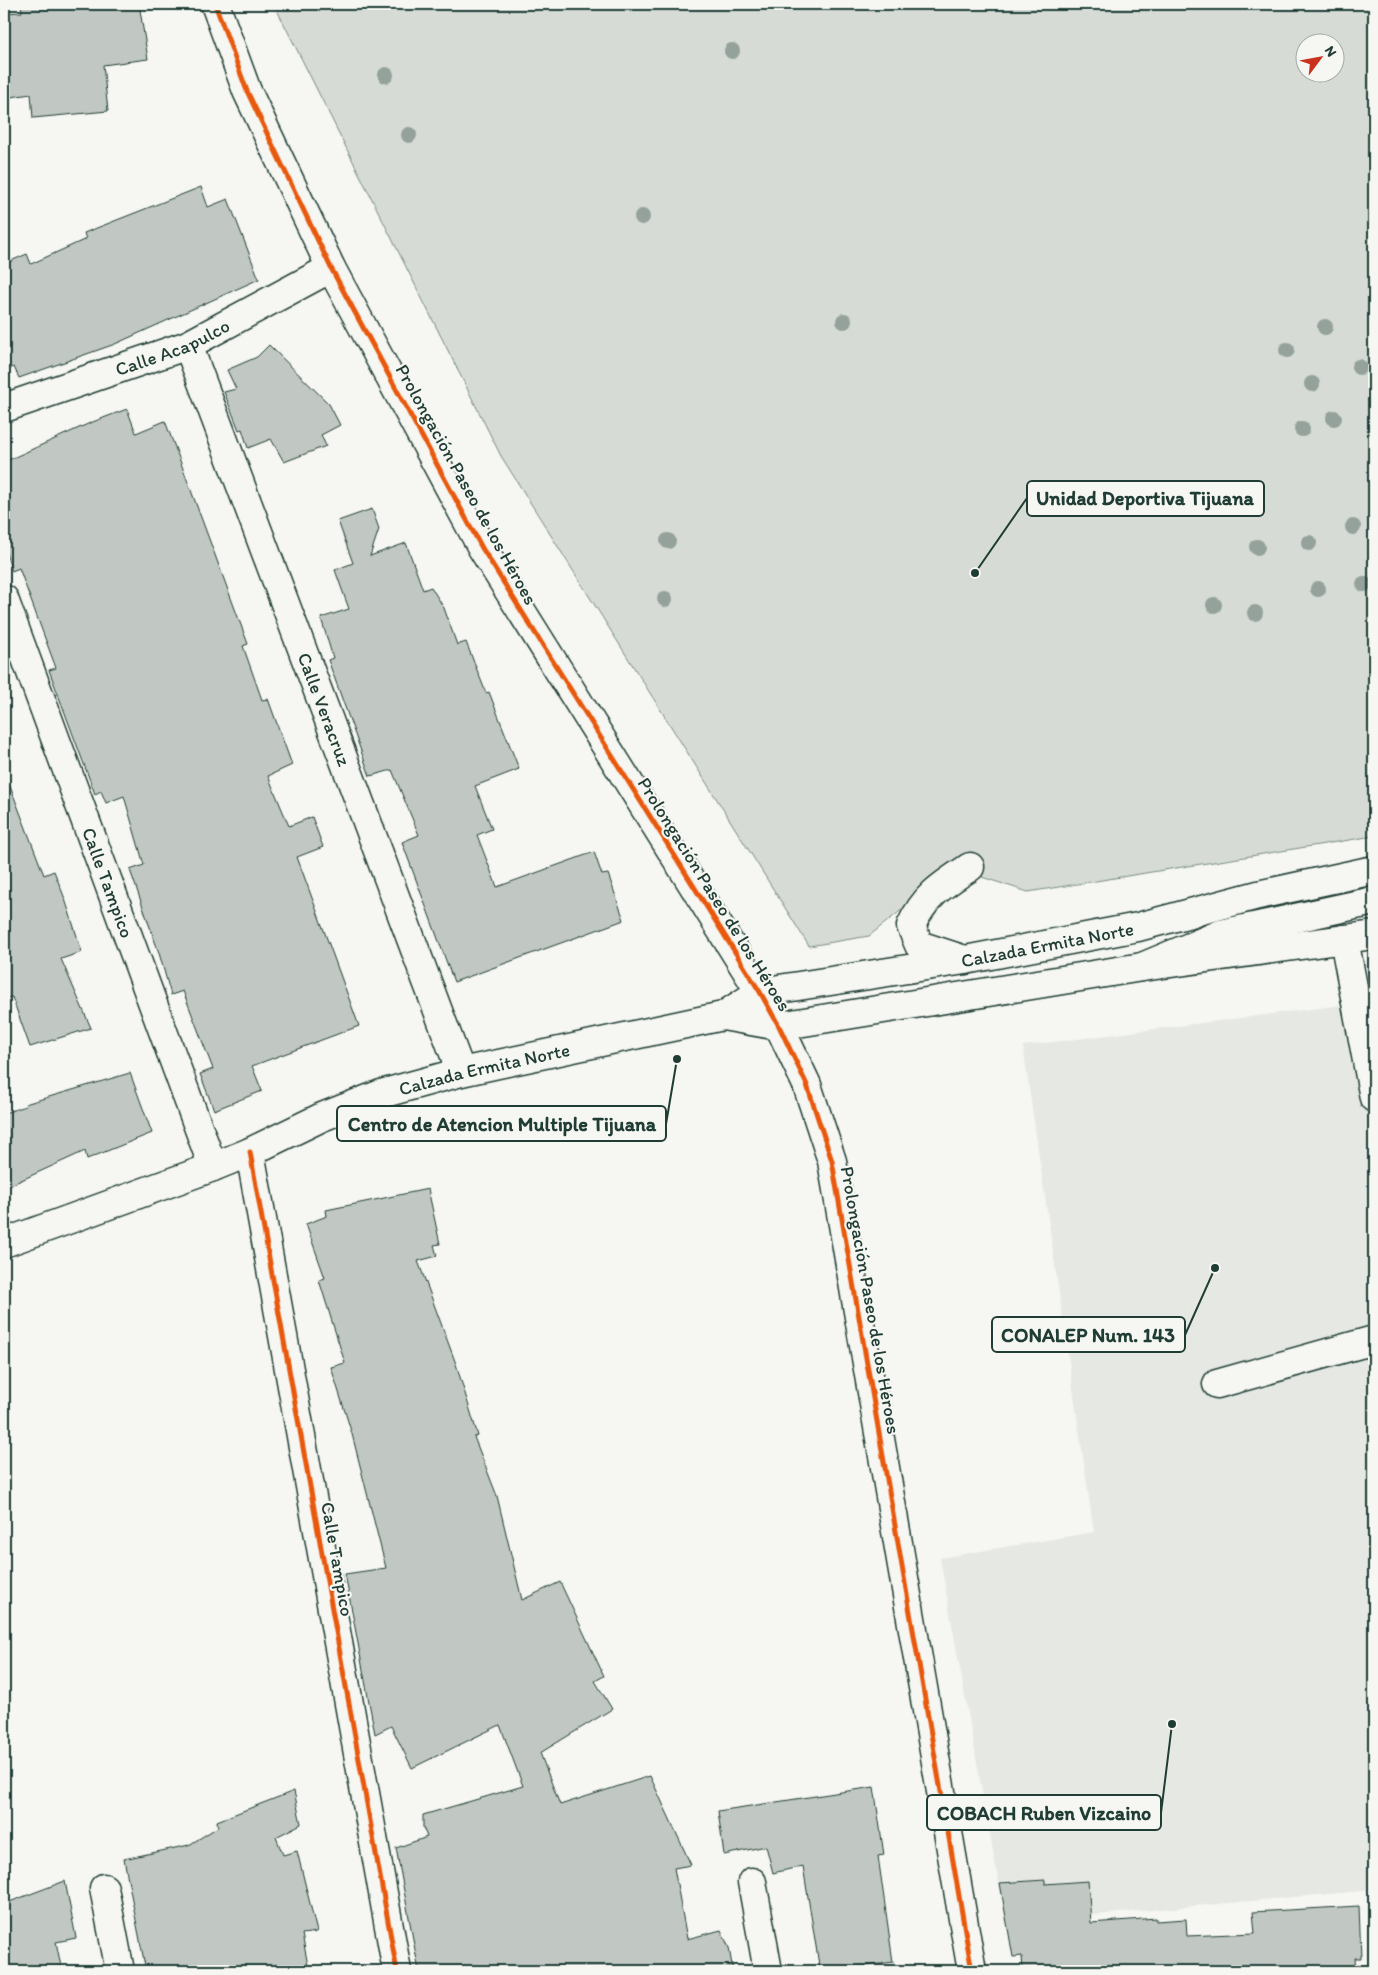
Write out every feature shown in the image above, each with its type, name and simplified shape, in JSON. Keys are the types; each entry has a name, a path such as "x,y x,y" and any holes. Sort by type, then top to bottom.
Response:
{"main road":[{"name":"Prolongación Paseo de los Héroes","path":"215,4 247,91 330,268 482,548 760,992 779,1026 807,1085 832,1161 972,1971"},
{"name":"Calle Acapulco","path":"4,408 188,345 330,268"},
{"name":"Calle Veracruz","path":"188,345 461,1072"},
{"name":"Calle Tampico","path":"4,599 213,1167"},
{"path":"964,960 919,945 911,926 919,908 941,886 970,867"},
{"name":"Calzada Ermita Norte","path":"4,1243 213,1167 250,1152 322,1117 381,1094 461,1072 723,1016 760,992 964,960 1138,927 1258,895 1374,870"},
{"path":"1142,967 1221,934 1374,901"},
{"name":"Calzada Ermita Norte","path":"723,1016 779,1026 1142,967 1374,935"},
{"path":"1344,939 1374,1098"},
{"name":"Calle Tampico","path":"250,1152 397,1971"},
{"path":"1217,1384 1374,1340"},
{"path":"752,1882 768,1971"},
{"path":"104,1888 120,1971"}],"shaded area":[{"path":"274,4 1374,4 1374,836 1028,892 954,868 869,936 809,946 501,456"},
{"path":"1374,1001 1374,1890 1006,1923 940,1558 1094,1532 1023,1046"}],"building":[{"path":"21,4 139,4 148,59 103,65 108,111 33,118 31,94 4,98 4,13 22,12"},
{"path":"201,187 208,207 228,199 259,279 115,344 19,378 14,367 4,371 4,264 27,254 31,264 86,239 84,233"},
{"path":"269,345 329,404 340,425 321,435 326,446 284,462 271,439 248,448 242,429 239,430 224,392 236,389 227,370 257,357"},
{"path":"127,409 136,433 165,421 179,458 248,644 243,646 262,700 268,699 292,765 268,776 289,826 312,817 323,847 297,857 359,1026 252,1066 262,1091 214,1110 200,1074 213,1069 183,991 171,995 159,953 130,870 144,865 124,796 106,803 101,791 95,794 49,670 56,668 19,568 12,571 4,548 4,462 90,423"},
{"path":"372,509 379,529 370,556 406,543 423,590 431,587 444,608 457,645 466,642 486,693 489,692 519,769 475,786 492,829 477,835 497,887 594,852 602,875 608,874 624,920 454,982 402,842 419,835 392,770 370,776 328,660 333,658 321,618 349,609 335,570 353,563 338,521"},
{"path":"6,776 44,875 54,871 65,899 82,952 61,959 91,1028 30,1047 12,997 4,999 4,777"},
{"path":"130,1073 152,1133 87,1159 85,1151 4,1188 4,1113 26,1106 25,1104"},
{"path":"428,1189 440,1244 434,1245 437,1256 418,1261 456,1364 478,1436 474,1437 497,1496 522,1600 560,1582 604,1676 595,1681 612,1709 540,1753 560,1805 650,1776 691,1865 674,1868 687,1939 721,1930 729,1948 733,1971 419,1971 396,1848 427,1837 423,1827 423,1815 523,1786 500,1725 412,1768 391,1726 375,1734 345,1574 386,1568 352,1434 331,1367 345,1363 319,1280 325,1278 306,1224 327,1216 326,1210"},
{"path":"874,1787 884,1855 878,1856 893,1962 834,1971 820,1971 803,1866 773,1873 766,1846 724,1855 718,1811"},
{"path":"294,1791 301,1824 276,1837 283,1855 297,1851 317,1932 302,1934 309,1971 146,1971 124,1859 189,1845 218,1827 217,1821"},
{"path":"1045,1880 1045,1884 1088,1881 1091,1923 1156,1918 1156,1921 1186,1919 1187,1936 1255,1933 1253,1912 1359,1906 1361,1958 1355,1958 1356,1971 1023,1971 1022,1956 1013,1957 1000,1883"},
{"path":"65,1881 76,1938 56,1942 62,1971 4,1971 4,1904"}],"cycle path":[{"path":"215,4 247,91 331,268 482,548 760,992 779,1026 807,1085 832,1161 972,1971"},
{"path":"250,1152 397,1971"}],"place":[{"name":"Unidad Deportiva Tijuana","path":"975,573"},
{"name":"Centro de Atencion Multiple Tijuana","path":"677,1059"},
{"name":"CONALEP Num. 143","path":"1215,1268"},
{"name":"COBACH Ruben Vizcaino","path":"1172,1724"}]}
